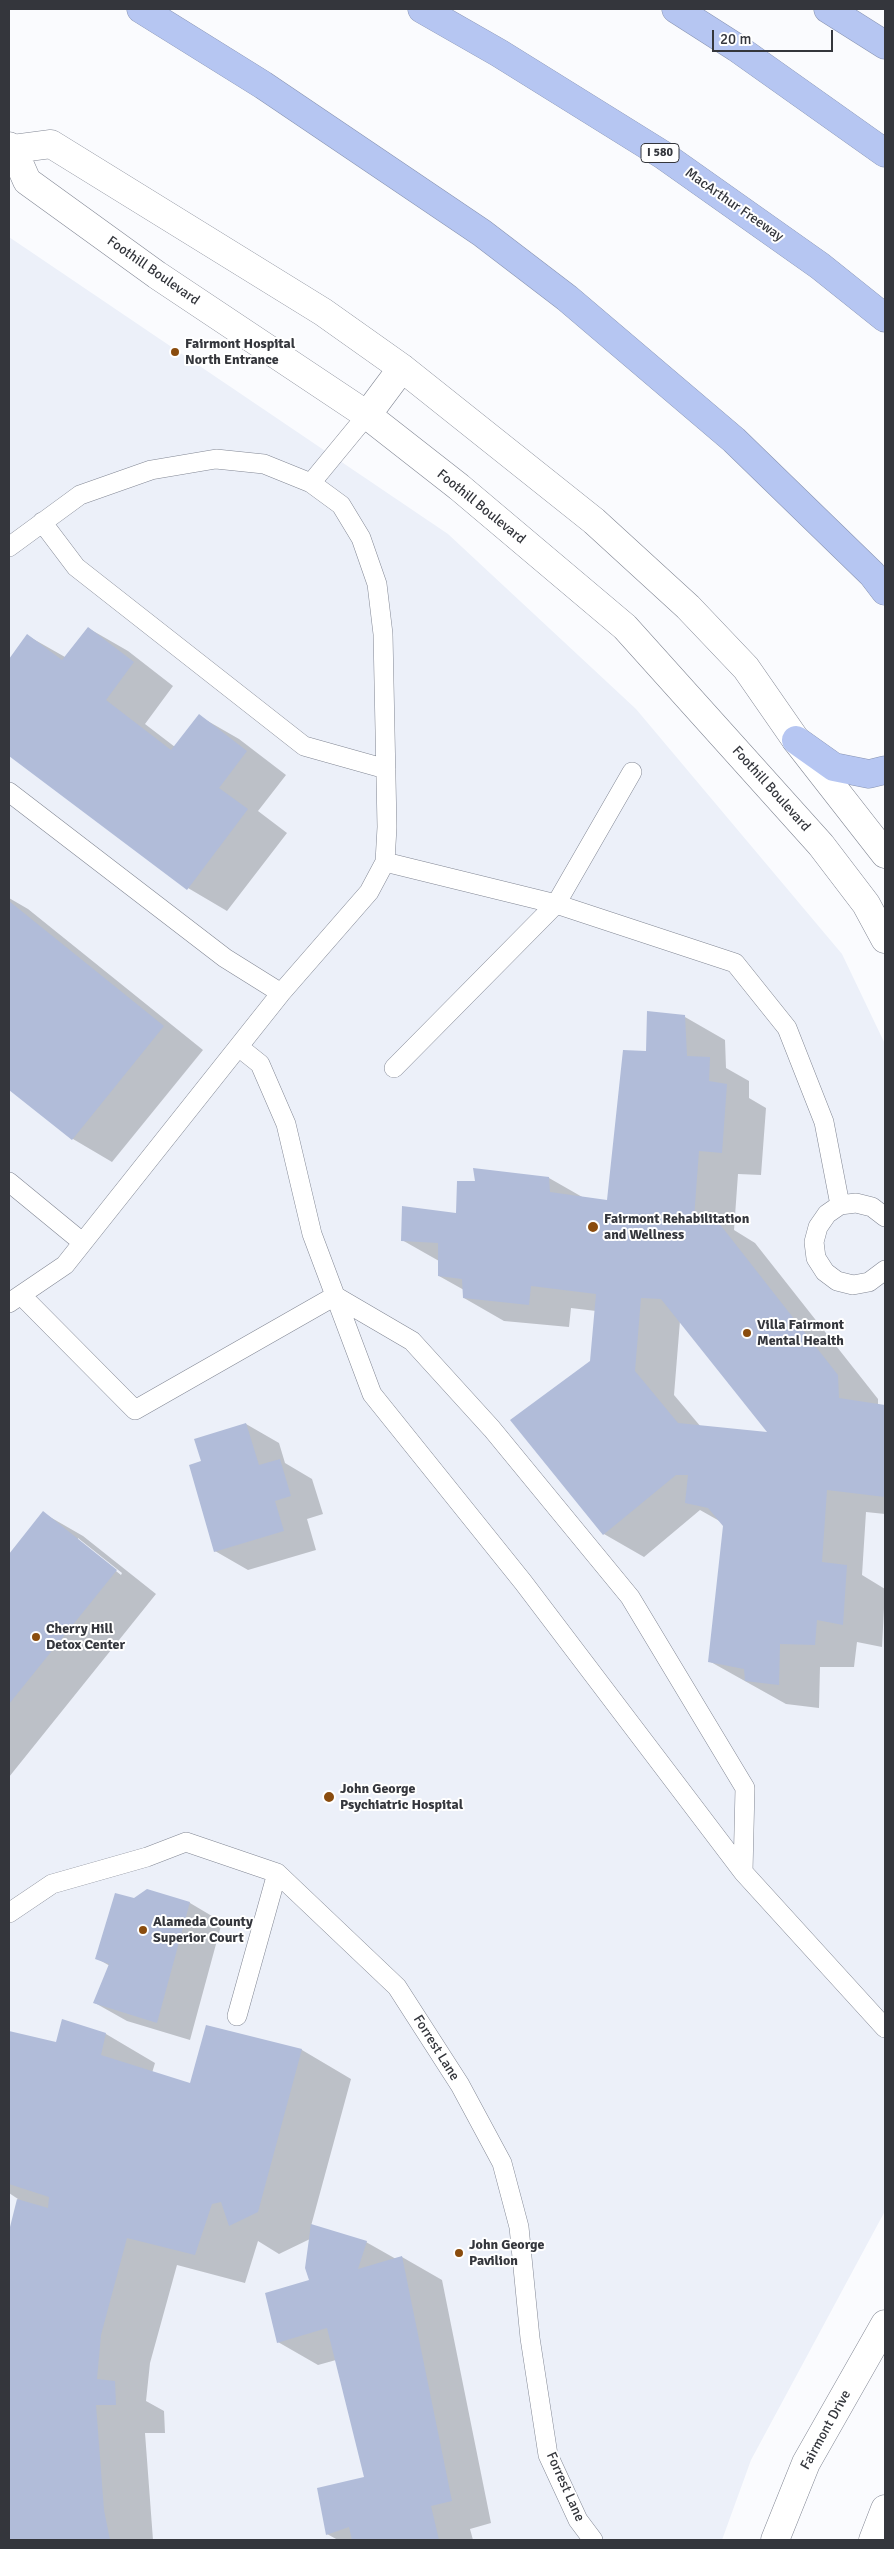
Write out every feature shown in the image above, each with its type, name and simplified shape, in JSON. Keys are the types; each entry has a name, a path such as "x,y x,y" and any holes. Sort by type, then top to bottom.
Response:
{"highway":[{"path":"141,9 263,85 457,216 567,298 734,440 872,574 885,591"},
{"name":"MacArthur Freeway","path":"422,9 499,53 663,154 820,266 885,318"},
{"path":"676,9 737,48 885,153"},
{"path":"828,9 885,45"},
{"path":"796,740 834,767 869,774 885,770"}],"main road":[{"name":"Foothill Boulevard","path":"885,854 796,740 746,668 688,607 594,521 402,368 323,312 51,144 11,148 27,181 157,275 367,415 459,487 625,627 821,844 866,904 885,939"},
{"path":"367,415 402,368"},
{"name":"Fairmont Drive","path":"776,2540 806,2463 885,2324"},
{"path":"873,2540 885,2509"}],"lane":[{"path":"311,483 367,415"},
{"path":"9,547 80,495 151,470 216,459 264,464 311,483 341,505 361,538 377,584 383,634 386,769 385,862 369,892 282,992 240,1048 65,1265 15,1299 135,1410 335,1296"},
{"path":"42,522 76,567 304,746 386,769"},
{"path":"394,1068 556,904 632,772"},
{"path":"9,792 225,958 282,992"},
{"path":"385,862 556,904 735,962 787,1028 824,1122 840,1205"},
{"path":"240,1048 260,1064 286,1124 312,1234 372,1394 523,1582 743,1872 885,2028"},
{"path":"9,1182 82,1242"},
{"path":"885,1217 872,1207 856,1203 840,1205 827,1214 818,1227 814,1242 816,1258 824,1272 837,1280 853,1285 869,1282 885,1270"},
{"path":"335,1296 412,1341 492,1429 630,1596 745,1788 743,1872"},
{"name":"Forrest Lane","path":"9,1913 52,1884 146,1857 186,1842 277,1873 398,1987 460,2085 502,2163 519,2227 530,2338 548,2455 578,2520 593,2540"},
{"path":"236,2016 277,1873"}],"shaded area":[{"path":"9,237 448,534 636,709 842,954 885,1044 885,2211 751,2460 722,2540 9,2540"}],"building":[{"path":"88,627 134,662 106,700 171,750 199,714 247,751 219,788 248,809 187,890 9,756 9,659 27,634 62,660"},
{"path":"9,901 164,1026 72,1140 9,1090"},
{"name":"Villa Fairmont Mental Health","path":"647,1011 685,1015 687,1056 710,1057 709,1081 727,1084 722,1153 699,1151 694,1218 715,1218 838,1375 839,1398 885,1405 885,1497 827,1490 822,1562 847,1565 843,1625 817,1620 815,1645 780,1644 779,1685 745,1681 744,1669 708,1662 723,1526 708,1508 685,1503 688,1475 676,1475 603,1535 510,1420 590,1361 596,1294 531,1286 529,1305 463,1298 462,1279 438,1276 438,1243 401,1241 402,1206 456,1213 457,1181 475,1181 473,1168 549,1177 550,1192 607,1200 623,1050 646,1051","holes":["641,1298 661,1299 767,1432 678,1423 635,1371"]},
{"path":"246,1423 259,1465 280,1459 291,1496 275,1501 284,1531 214,1552 189,1465 201,1461 194,1439"},
{"name":"Cherry Hill Detox Center","path":"43,1511 117,1570 9,1704 9,1554"},
{"name":"Alameda County Superior Court","path":"147,1889 190,1902 157,2023 93,2003 109,1964 95,1959 115,1893 134,1898"},
{"path":"62,2019 106,2033 101,2055 190,2083 206,2025 302,2049 258,2212 229,2226 221,2202 212,2204 195,2255 127,2238 101,2335 97,2379 115,2381 116,2405 96,2405 104,2510 110,2540 9,2540 9,2231 17,2199 48,2208 49,2197 9,2184 9,2031 56,2042"},
{"path":"311,2224 367,2241 358,2269 402,2256 452,2501 431,2506 439,2540 352,2540 349,2527 326,2535 317,2488 364,2477 327,2328 277,2343 265,2293 309,2280 305,2268"}],"place":[{"name":"Fairmont Hospital North Entrance","path":"175,352"},
{"name":"Fairmont Rehabilitation and Wellness","path":"593,1227"},
{"name":"Villa Fairmont Mental Health","path":"747,1333"},
{"name":"Cherry Hill Detox Center","path":"36,1637"},
{"name":"John George Psychiatric Hospital","path":"329,1797"},
{"name":"Alameda County Superior Court","path":"143,1930"},
{"name":"John George Pavilion","path":"459,2253"}]}
